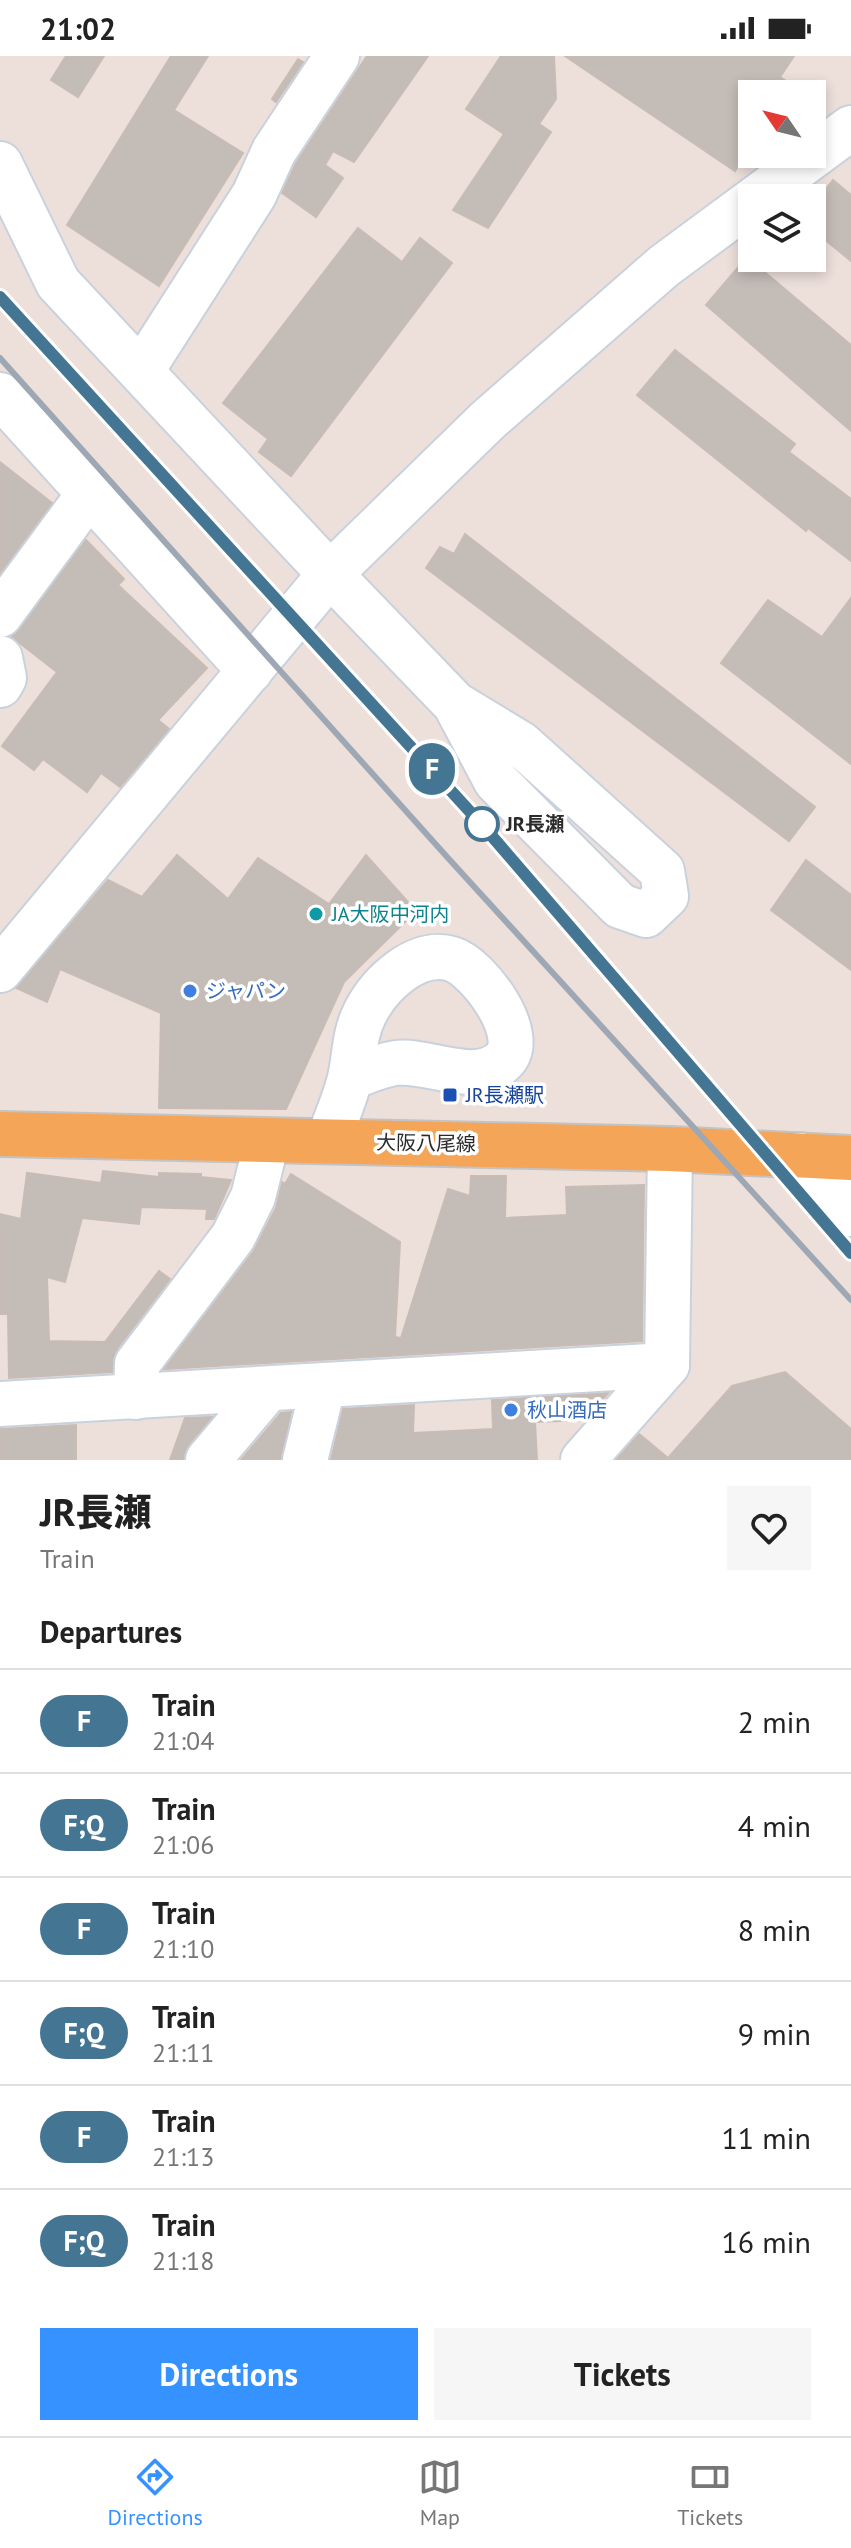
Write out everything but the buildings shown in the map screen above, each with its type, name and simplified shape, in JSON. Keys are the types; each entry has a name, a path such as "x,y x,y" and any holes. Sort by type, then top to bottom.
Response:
{"main road":[{"name":"大阪八尾線","path":"0,1134 670,1149 851,1158"}],"street":[{"path":"142,370 254,195 274,151 333,57"},
{"path":"776,184 851,128"},
{"path":"0,164 58,283 455,704 521,744 662,871 666,896 646,915 620,906 496,781 455,704"},
{"path":"3,959 330,574 488,420 664,266 738,212"},
{"path":"0,395 250,671"},
{"path":"0,615 89,494"},
{"path":"0,658 4,678 0,685"},
{"path":"328,1141 350,1078"},
{"path":"136,1397 137,1364 233,1237 253,1197 267,1141"},
{"path":"583,1460 667,1365 670,1149"},
{"path":"800,1155 851,1214"},
{"path":"0,1404 667,1365"},
{"path":"305,1460 323,1387"},
{"path":"208,1460 267,1390"}],"railway":[{"path":"0,297 484,827 851,1253"},
{"path":"0,358 448,858 851,1300"}],"train":[{"name":"F","path":"0,297 484,827 851,1253"}],"place":[{"name":"JR長瀬","path":"482,824"},
{"name":"JA大阪中河内","path":"316,914"},
{"name":"ジャパン","path":"190,991"},
{"name":"JR長瀬駅","path":"450,1095"},
{"name":"秋山酒店","path":"511,1410"}]}
